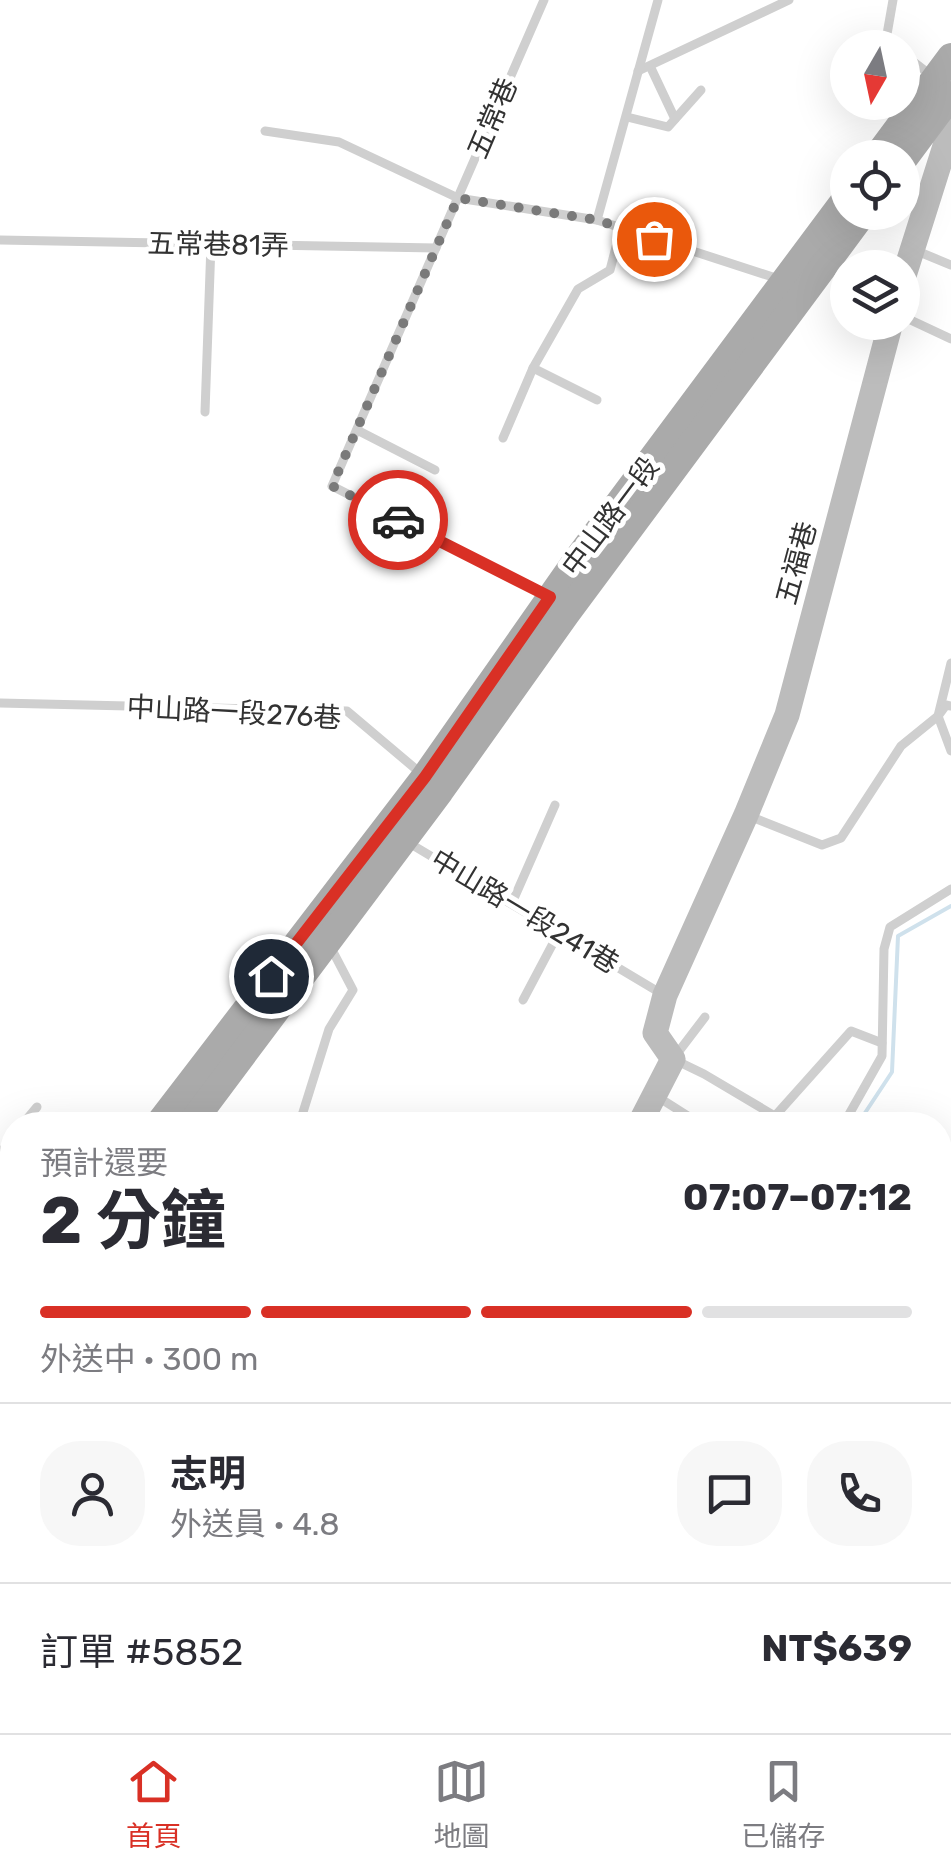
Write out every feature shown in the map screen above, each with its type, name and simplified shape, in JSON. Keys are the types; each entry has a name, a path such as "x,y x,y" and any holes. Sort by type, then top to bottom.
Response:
{"main road":[{"path":"892,140 946,77"},
{"path":"913,140 946,77"},
{"name":"中山路一段","path":"169,1112 433,784 830,220"},
{"name":"中山路一段","path":"558,605 850,230"},
{"name":"中山路一段","path":"200,1112 328,942 394,834"}],"street":[{"path":"912,249 951,127"},
{"name":"五福巷","path":"673,1059 655,1032 665,995 787,715 886,340"},
{"path":"645,1112 673,1059"}],"lane":[{"name":"五常巷","path":"544,0 332,486 558,605"},
{"path":"597,220 658,0"},
{"path":"638,71 790,0"},
{"path":"888,30 893,0"},
{"path":"920,63 946,77"},
{"path":"650,66 676,120"},
{"path":"627,116 668,127 700,90"},
{"path":"265,131 338,142 458,198 597,220 785,281"},
{"path":"503,438 533,368 578,289 610,270 620,228"},
{"name":"五常巷81弄","path":"0,240 436,248"},
{"path":"205,412 211,244"},
{"path":"912,249 951,265"},
{"path":"920,324 951,339"},
{"path":"533,368 597,400"},
{"path":"357,430 435,470"},
{"path":"951,663 938,716 951,751"},
{"name":"中山路一段276巷","path":"0,703 347,712 433,784"},
{"path":"746,815 822,845 840,838 901,746 948,706"},
{"path":"512,903 556,805"},
{"name":"中山路一段241巷","path":"394,834 665,995"},
{"path":"850,1112 882,1056 884,949 890,927 951,890"},
{"path":"523,1000 559,932"},
{"path":"303,1112 329,1029 353,990 328,942"},
{"path":"705,1017 673,1059 768,1112"},
{"path":"779,1112 850,1031 882,1043"},
{"path":"654,1094 682,1112"},
{"path":"32,1112 37,1106"}],"waterway":[{"path":"866,1112 892,1072 898,936 951,906"}],"way so far":[{"path":"398,520 332,486 458,198 597,220 654,239"}],"route":[{"path":"271,976 425,777 550,597 398,520"}]}
